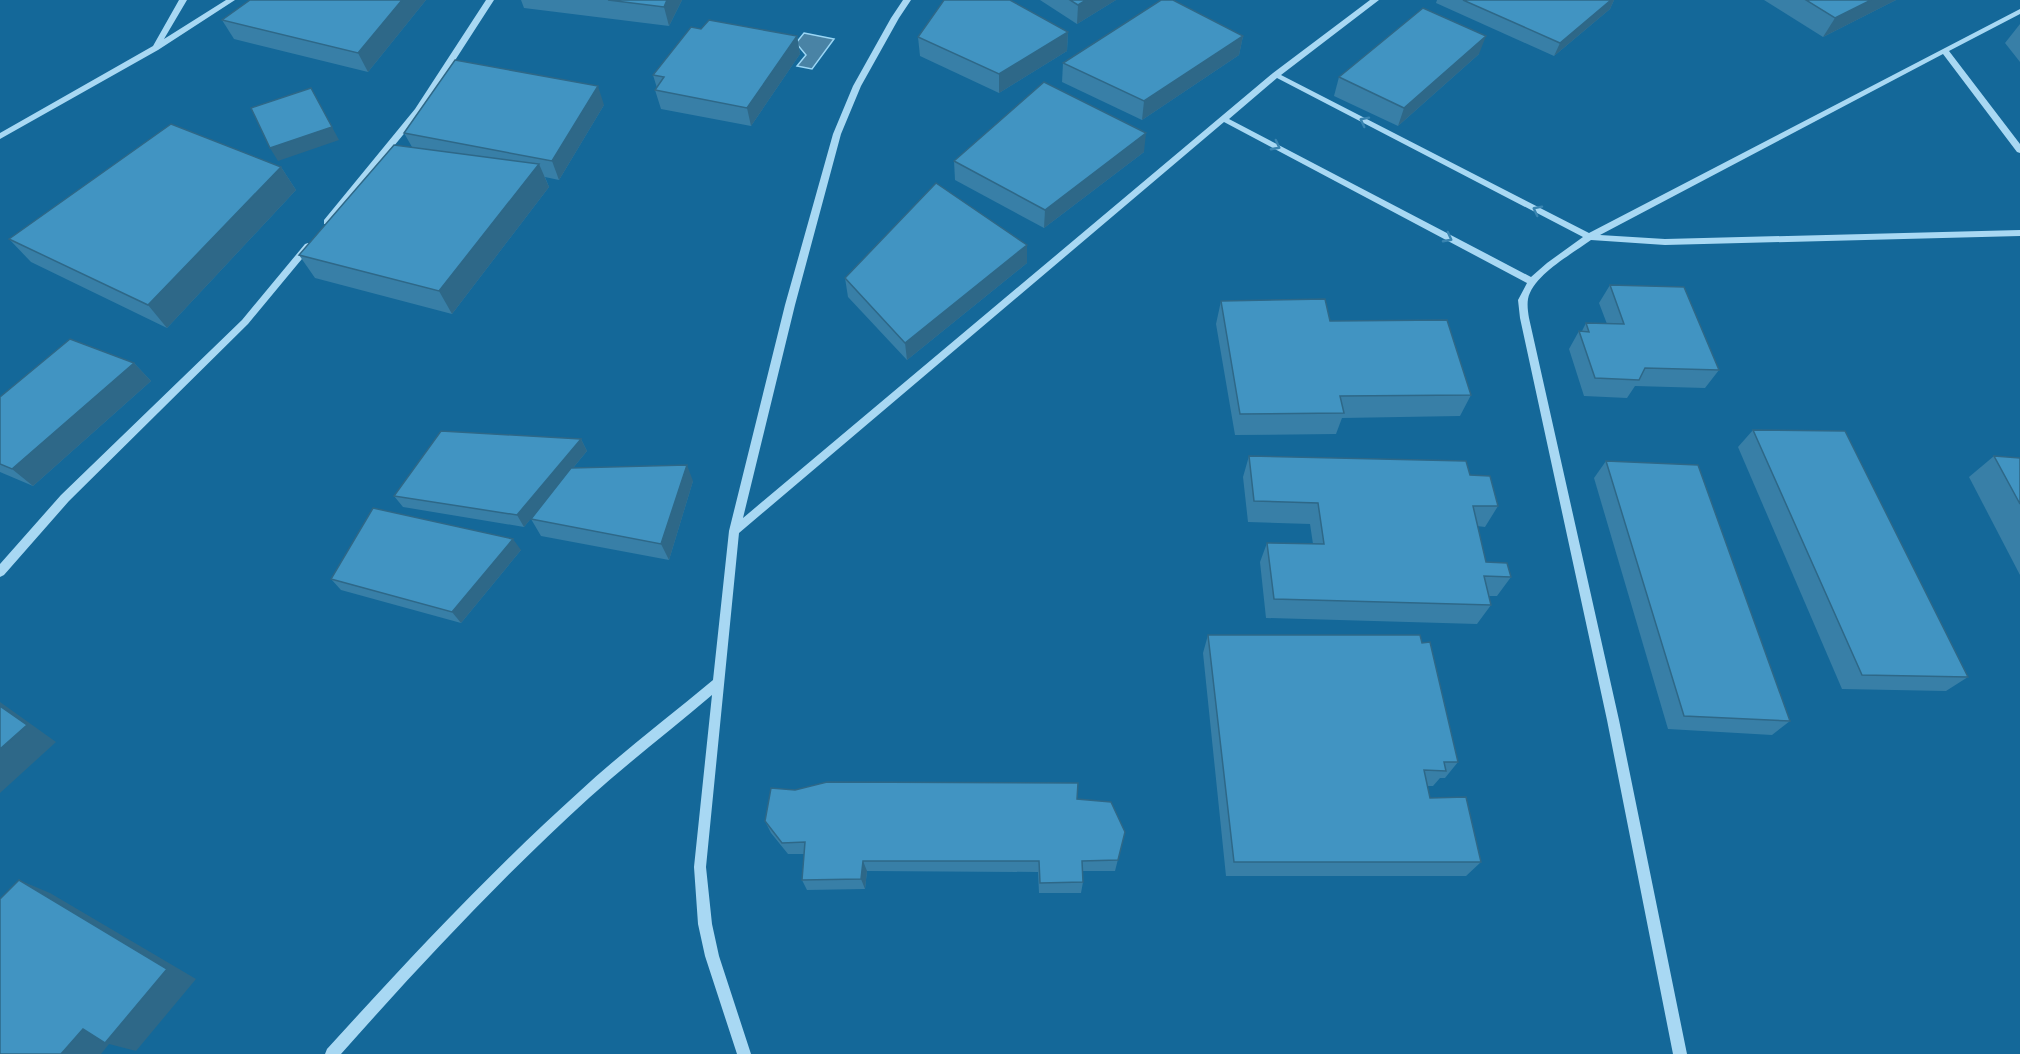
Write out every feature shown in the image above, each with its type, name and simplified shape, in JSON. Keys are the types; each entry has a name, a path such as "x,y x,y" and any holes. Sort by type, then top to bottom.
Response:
{"street":[{"path":"155,48 183,0"},
{"path":"0,136 155,48 231,0"},
{"path":"319,232 418,111 490,0"},
{"path":"744,1054 712,956 705,924 700,867 734,531 790,305 837,134 857,86 907,0"},
{"path":"734,531 1276,75 1375,0"},
{"path":"1680,1054 1613,720 1523,303 1531,281 1589,237 2020,11"},
{"path":"1944,50 2020,150"},
{"path":"1276,75 1589,237 1665,242 2020,233"},
{"path":"1224,119 1531,281"},
{"path":"0,572 65,498 245,322 312,241"},
{"path":"332,1054 498,876 537,838 588,791 718,683"}],"water":[{"path":"804,33 834,39 812,69 797,66 806,55 796,43"}],"building":[{"path":"250,0 402,0 358,53 222,20"},
{"path":"608,0 667,0 664,7"},
{"path":"944,0 1010,0 1068,32 999,74 918,37"},
{"path":"1070,0 1086,0 1078,5"},
{"path":"1161,0 1173,0 1243,36 1144,101 1063,63"},
{"path":"1463,0 1611,0 1560,43"},
{"path":"1806,0 1871,0 1835,18"},
{"path":"1423,8 1486,36 1404,108 1339,77"},
{"path":"709,20 797,36 747,108 655,90 664,77 653,75 691,27 701,29"},
{"path":"455,60 598,86 552,161 404,133"},
{"path":"1044,82 1146,133 1045,210 954,161"},
{"path":"311,88 332,127 270,148 251,108"},
{"path":"171,124 281,167 148,305 9,239"},
{"path":"394,145 539,164 439,291 299,255"},
{"path":"936,183 1027,245 905,343 845,278"},
{"path":"1610,285 1684,287 1719,370 1645,368 1639,380 1595,378 1579,331 1589,332 1586,323 1624,324"},
{"path":"1325,299 1330,321 1447,320 1471,395 1340,396 1344,413 1240,414 1221,301"},
{"path":"70,339 134,363 12,469 0,464 0,397"},
{"path":"1753,430 1845,431 1968,677 1862,675"},
{"path":"441,431 581,439 517,515 394,496"},
{"path":"1249,456 1466,461 1470,475 1490,476 1498,506 1473,506 1486,562 1507,563 1511,577 1484,576 1491,605 1274,599 1267,543 1324,544 1318,503 1254,501"},
{"path":"1994,456 2020,458 2020,504"},
{"path":"1606,461 1698,465 1790,721 1684,716"},
{"path":"687,465 661,544 531,519 571,468"},
{"path":"373,508 513,539 452,612 331,579"},
{"path":"1208,635 1420,635 1422,643 1430,642 1458,762 1444,762 1446,771 1424,770 1430,798 1466,797 1481,862 1234,862"},
{"path":"0,706 27,725 0,749"},
{"path":"827,782 1078,783 1077,799 1111,802 1125,832 1118,860 1082,861 1083,882 1040,883 1039,861 863,861 861,879 802,880 805,842 782,843 765,821 771,788 795,790"},
{"path":"19,880 167,969 105,1043 83,1029 61,1054 0,1054 0,899"}]}
